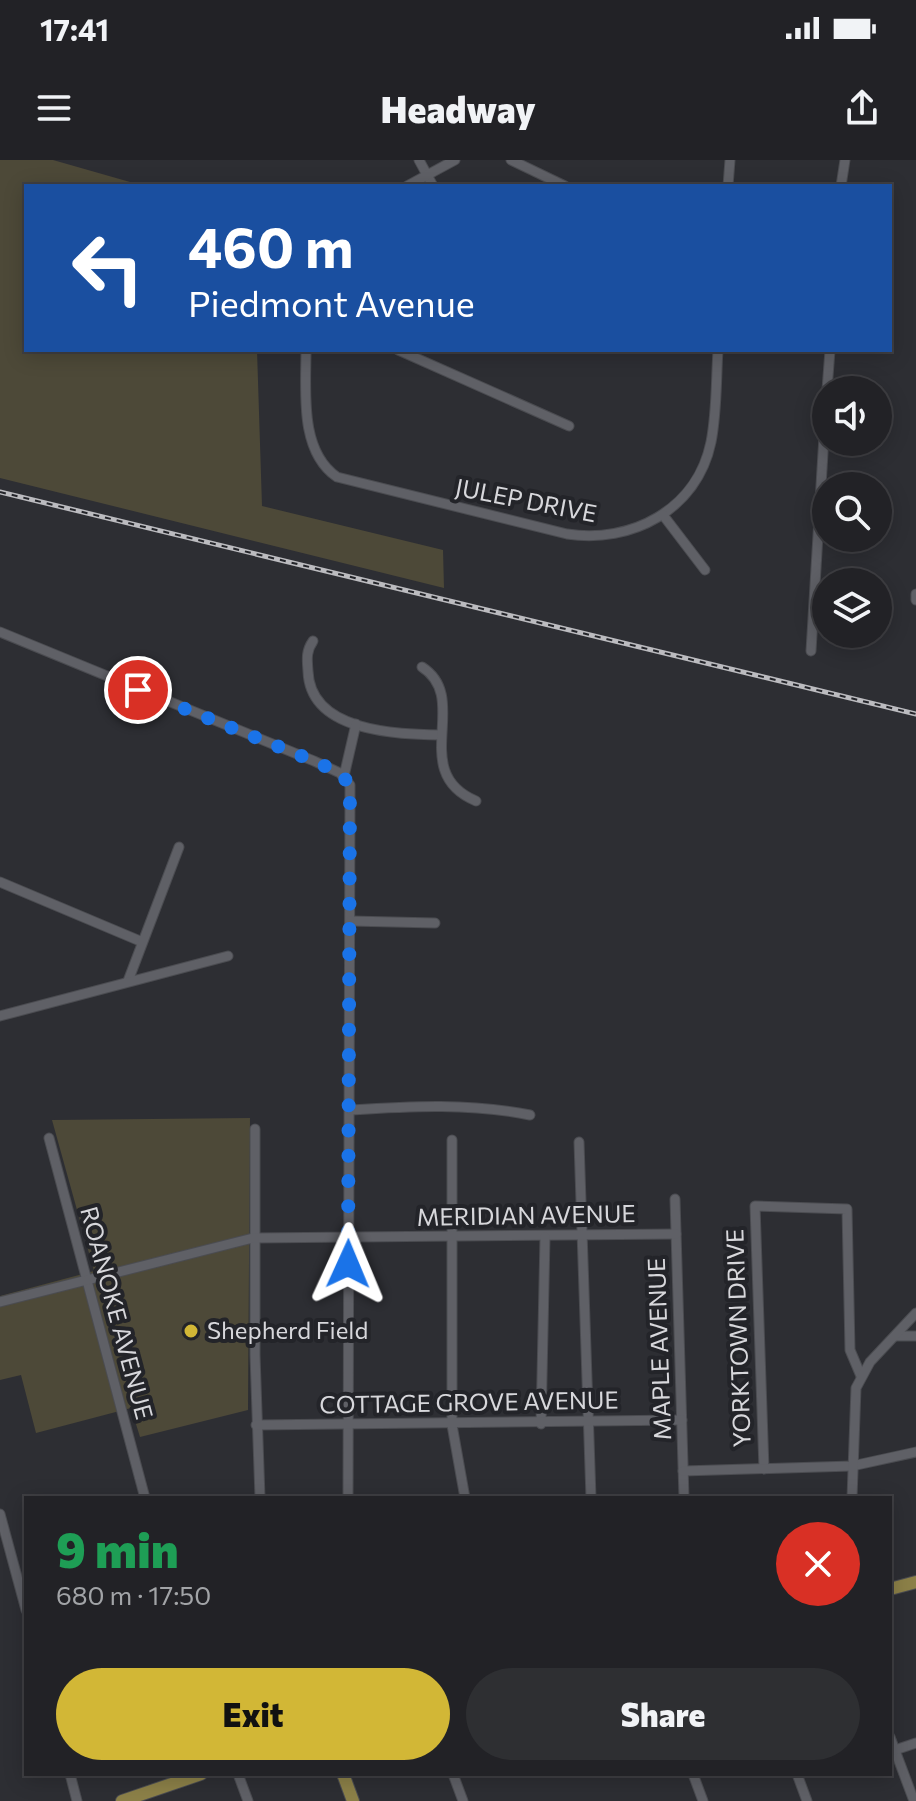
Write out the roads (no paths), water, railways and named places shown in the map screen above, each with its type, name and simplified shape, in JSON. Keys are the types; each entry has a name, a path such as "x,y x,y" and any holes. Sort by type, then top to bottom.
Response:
{"main road":[{"path":"892,1588 916,1582"},
{"path":"122,1801 140,1798 196,1776"},
{"path":"344,1776 353,1801"}],"street":[{"path":"419,160 432,184"},
{"path":"411,184 455,160"},
{"path":"511,160 561,184"},
{"path":"728,184 730,160"},
{"path":"841,184 845,160"},
{"name":"JULEP DRIVE","path":"306,352 313,449 321,464 337,477 582,537 627,533 663,515 689,489 710,445 718,352"},
{"path":"402,352 569,426"},
{"path":"828,376 830,352"},
{"path":"811,651 823,456"},
{"path":"663,515 705,570"},
{"path":"916,594 916,600"},
{"path":"0,632 344,776"},
{"path":"313,641 307,655 312,695 327,709 356,724 387,733 441,735"},
{"path":"422,667 436,676 443,691 441,735 447,779 457,790 476,801"},
{"path":"348,1496 351,792 344,776 356,724"},
{"path":"128,981 140,941 179,847"},
{"path":"0,882 140,941"},
{"path":"351,921 435,923"},
{"path":"0,1016 228,956"},
{"path":"351,1110 430,1105 489,1107 530,1115"},
{"path":"255,1129 253,1238 260,1496"},
{"name":"ROANOKE AVENUE","path":"49,1138 144,1496"},
{"path":"452,1140 452,1425 456,1463 464,1496"},
{"path":"579,1142 591,1496"},
{"name":"MAPLE AVENUE","path":"675,1199 684,1496"},
{"name":"YORKTOWN DRIVE","path":"764,1469 755,1206 847,1209 850,1350 861,1376"},
{"name":"MERIDIAN AVENUE","path":"0,1302 253,1238 676,1234"},
{"path":"541,1424 545,1237"},
{"path":"852,1496 853,1410 861,1376 916,1313"},
{"path":"896,1336 916,1336"},
{"name":"COTTAGE GROVE AVENUE","path":"256,1425 682,1420"},
{"path":"683,1471 852,1466 916,1452"},
{"path":"0,1514 24,1603"},
{"path":"892,1742 914,1801"},
{"path":"895,1750 916,1743"},
{"path":"71,1776 77,1801"},
{"path":"239,1776 248,1801"},
{"path":"454,1776 463,1801"},
{"path":"694,1776 703,1801"},
{"path":"798,1776 807,1801"}],"railway":[{"path":"0,492 916,714"}],"place":[{"name":"Shepherd Field","path":"191,1331"}]}
